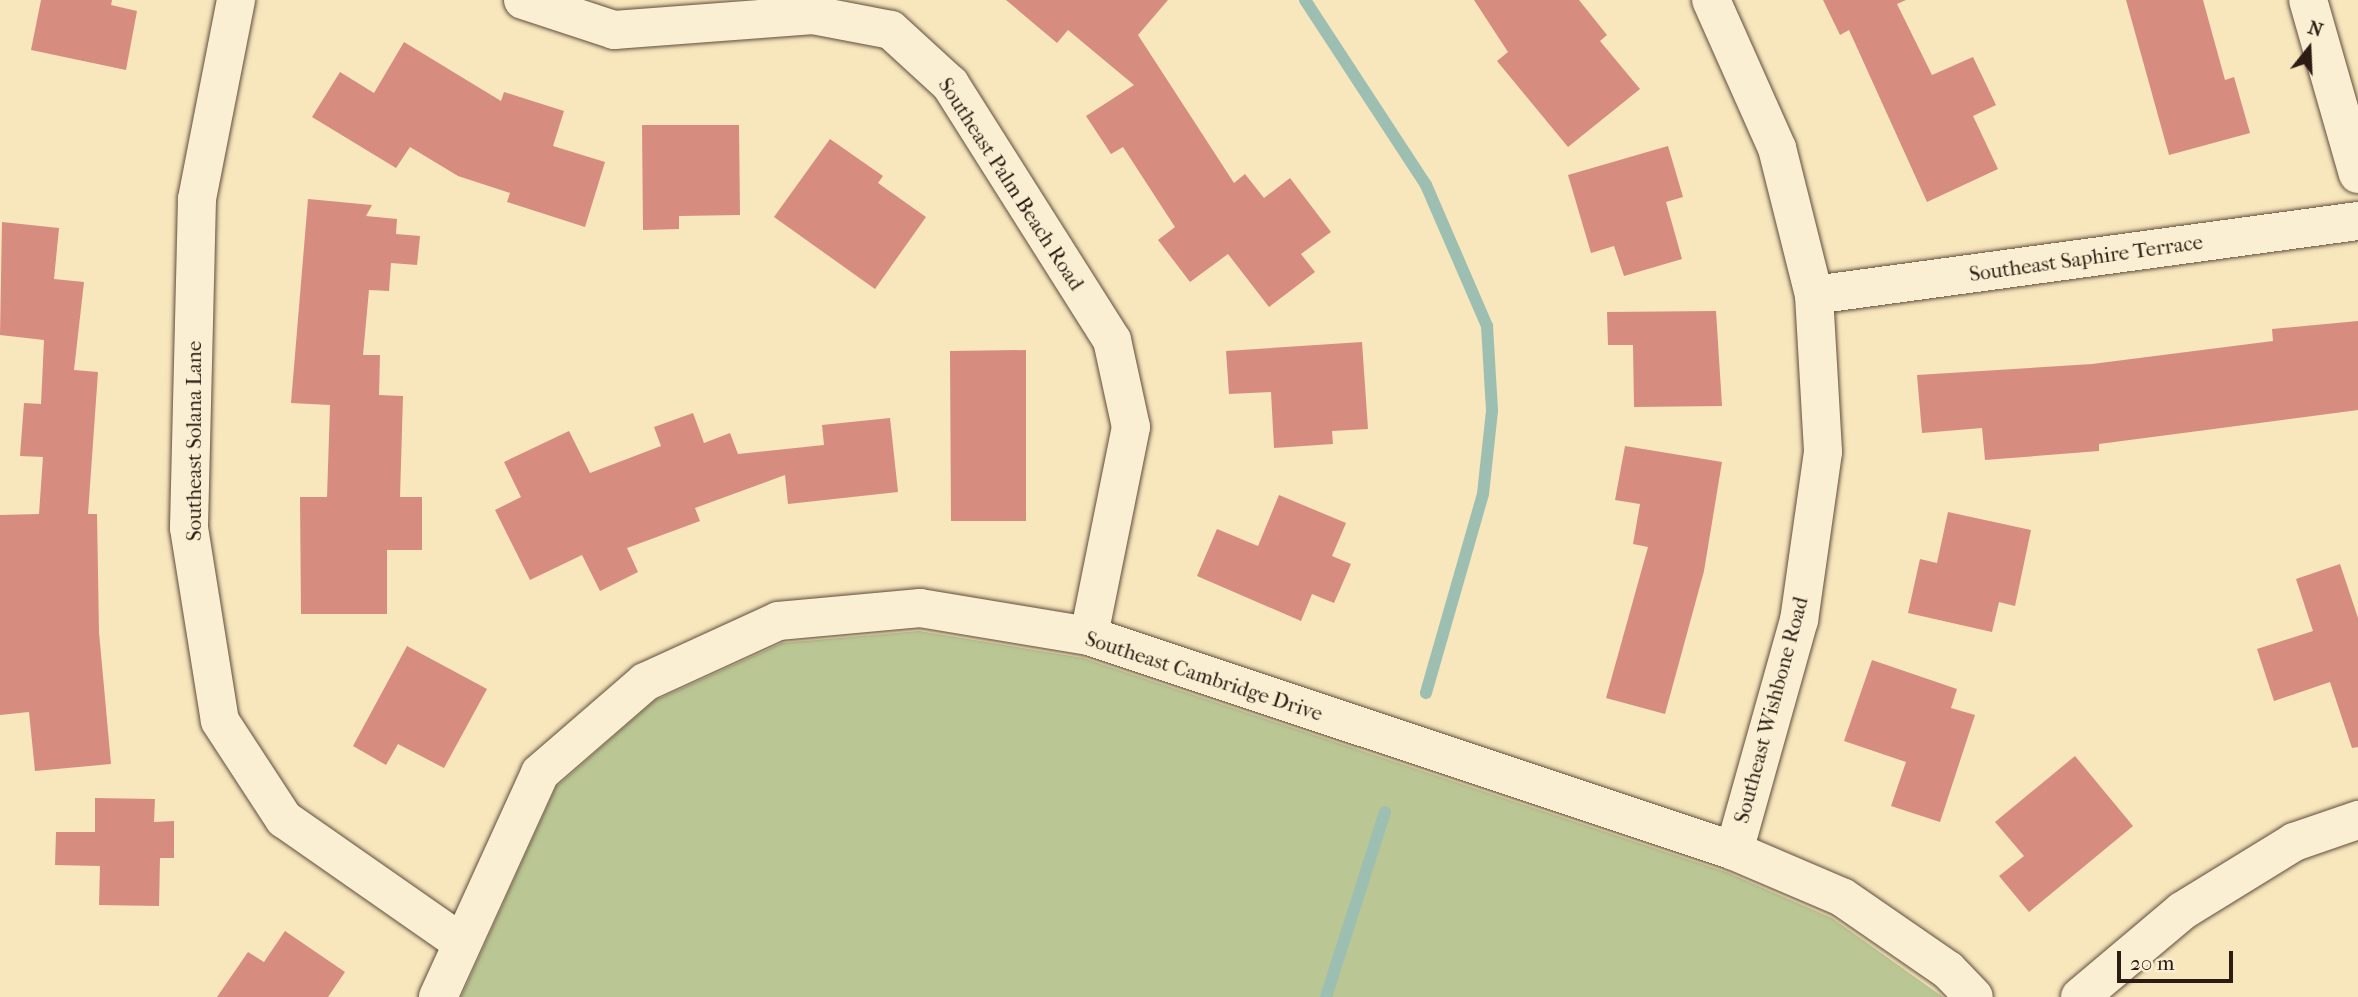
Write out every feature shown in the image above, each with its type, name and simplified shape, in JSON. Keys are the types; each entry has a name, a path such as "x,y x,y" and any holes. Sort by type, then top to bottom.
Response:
{"street":[{"name":"Southeast Solana Lane","path":"236,0 197,199 189,528 220,721 284,819 460,942"},
{"name":"Southeast Palm Beach Road","path":"523,0 614,30 813,15 891,30 950,84 1112,340 1131,427 1089,636"},
{"name":"Southeast Wishbone Road","path":"1711,0 1777,148 1814,295 1821,465 1799,620 1734,851"},
{"path":"2308,0 2358,174"},
{"name":"Southeast Saphire Terrace","path":"1814,295 2358,221"},
{"name":"Southeast Cambridge Drive","path":"438,997 460,942 540,773 645,682 778,621 920,608 1089,636 1734,851 1842,897 1948,970 1974,997"},
{"path":"2080,997 2182,911 2294,842 2358,820"}],"green space":[{"path":"919,631 1083,658 1726,872 1832,918 1943,997 461,997 556,787 654,701 782,643"}],"building":[{"path":"41,0 112,0 111,5 137,11 126,70 31,50"},
{"path":"1006,0 1168,0 1138,35 1234,183 1245,174 1264,198 1290,178 1331,232 1301,254 1315,272 1269,307 1228,254 1190,282 1158,240 1175,227 1123,147 1111,154 1086,116 1134,85 1068,30 1057,43"},
{"path":"1474,0 1579,0 1607,35 1600,41 1640,89 1568,147 1497,61 1508,52"},
{"path":"1823,0 1906,0 1897,4 1932,75 1973,57 1996,105 1973,116 1998,169 1927,202 1849,30 1840,35"},
{"path":"2126,0 2203,0 2225,80 2234,77 2250,133 2169,155"},
{"path":"404,42 501,101 504,92 564,111 553,146 605,162 585,227 507,202 510,193 458,176 410,147 396,168 312,117 340,72 374,93"},
{"path":"642,125 739,125 740,215 679,216 679,229 643,230"},
{"path":"830,139 883,176 878,183 926,217 875,289 774,217"},
{"path":"1668,146 1683,197 1666,202 1682,259 1624,276 1614,246 1591,253 1568,175"},
{"path":"308,199 372,205 366,216 397,219 396,234 420,236 417,265 391,263 389,291 369,290 363,355 380,355 379,395 403,396 400,497 422,497 422,550 387,550 387,614 301,614 300,497 327,497 330,405 291,403"},
{"path":"2,222 59,228 54,279 84,282 74,370 98,372 88,514 97,514 99,632 111,764 35,771 29,712 0,715 0,515 39,514 43,457 20,456 24,403 41,404 44,340 0,335"},
{"path":"1716,311 1722,406 1634,407 1633,345 1608,345 1607,312"},
{"path":"2358,321 2358,410 2099,444 2099,451 1985,460 1982,428 1922,433 1917,375 2092,364 2273,341 2272,329"},
{"path":"1362,342 1368,429 1332,431 1333,444 1274,448 1271,392 1229,394 1226,351"},
{"path":"1026,350 1026,521 951,521 950,351"},
{"path":"693,413 704,443 730,433 738,454 824,445 822,425 890,418 898,492 788,504 785,475 695,508 700,521 627,548 638,572 600,591 582,555 530,580 495,510 521,497 504,462 569,431 590,473 661,446 654,427"},
{"path":"1625,446 1722,462 1704,571 1665,714 1606,698 1648,547 1633,544 1640,504 1615,500"},
{"path":"1279,495 1346,523 1332,556 1351,564 1334,603 1312,594 1301,621 1197,576 1217,529 1258,546"},
{"path":"1948,512 2031,530 2015,606 1999,602 1992,632 1908,613 1920,559 1937,563"},
{"path":"2340,564 2358,618 2358,747 2352,748 2330,682 2274,701 2257,649 2313,631 2296,579"},
{"path":"407,646 487,689 444,768 398,744 386,765 353,746"},
{"path":"1872,660 1957,689 1951,708 1975,715 1940,822 1891,806 1906,762 1844,741"},
{"path":"2075,756 2133,826 2029,912 1999,876 2024,856 1995,822"},
{"path":"95,798 155,799 154,822 174,821 174,858 160,858 159,906 99,905 100,866 55,865 56,832 95,832"},
{"path":"285,931 345,972 328,997 217,997 248,952 264,962"}],"waterway":[{"path":"1305,0 1426,185 1487,326 1492,411 1483,494 1426,693"},
{"path":"1326,997 1385,812"}]}
